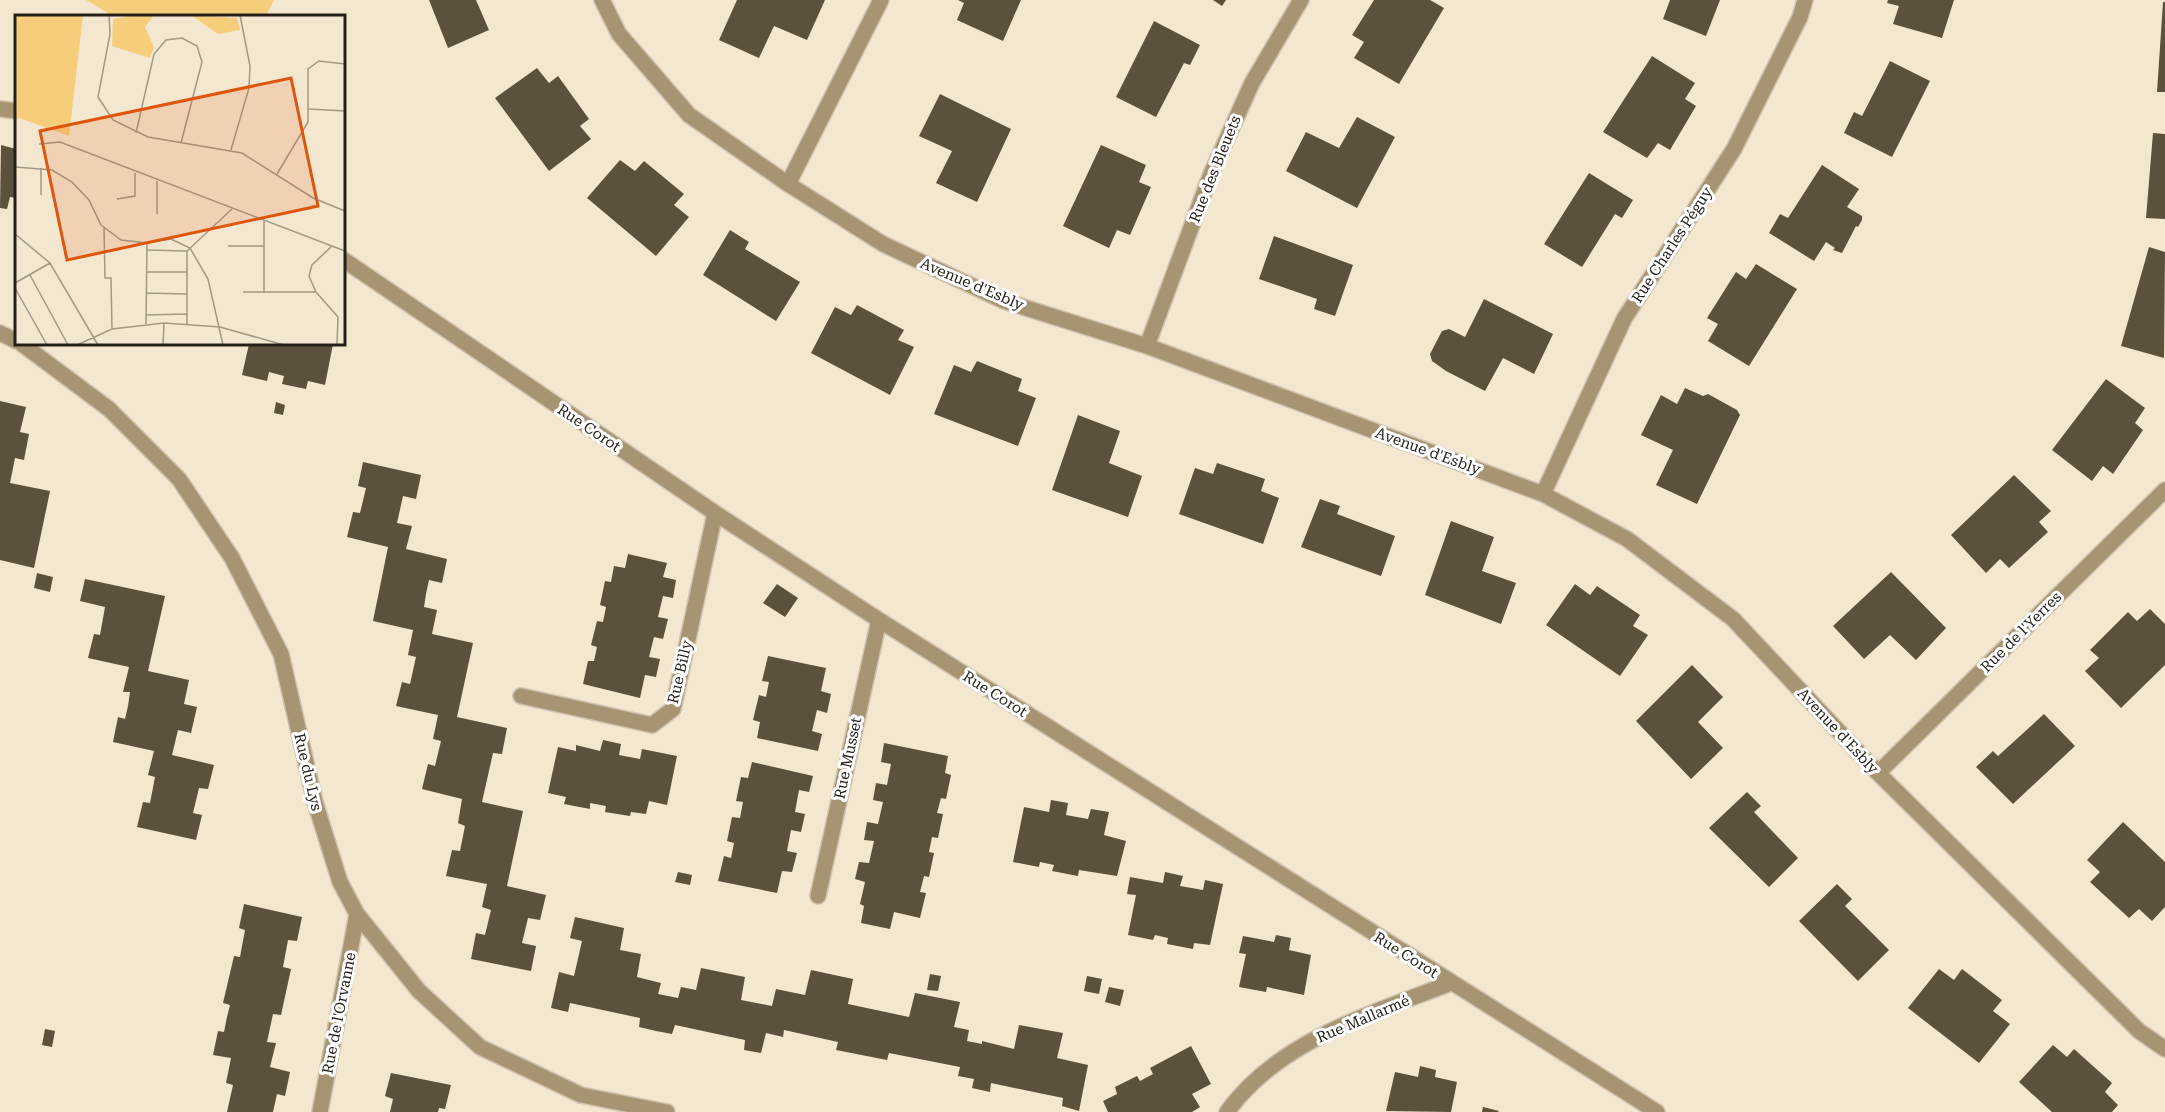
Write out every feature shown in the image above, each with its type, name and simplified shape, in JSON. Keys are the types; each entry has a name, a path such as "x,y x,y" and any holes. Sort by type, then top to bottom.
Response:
{"street":[{"name":"Avenue d'Esbly","path":"602,0 619,34 689,115 788,184 883,244 1004,301 1147,346 1543,494 1627,539 1733,620 1878,773 2139,1031 2165,1049"},
{"path":"788,184 881,0"},
{"name":"Rue des Bleuets","path":"1147,346 1215,164 1252,83 1301,0"},
{"name":"Rue Charles Péguy","path":"1543,494 1624,319 1734,149 1800,17 1805,0"},
{"path":"0,109 15,111"},
{"name":"Rue Corot","path":"345,261 715,513 879,620 1657,1112"},
{"path":"0,333 15,340"},
{"name":"Rue du Lys","path":"23,345 109,409 179,479 232,558 281,654 315,802 339,882 357,914 418,991 480,1047 581,1095 667,1112"},
{"name":"Rue de l'Yerres","path":"1878,773 2165,490"},
{"name":"Rue Billy","path":"521,696 652,725 673,709 715,513"},
{"name":"Rue Musset","path":"818,896 879,620"},
{"name":"Rue de l'Orvanne","path":"320,1112 357,914"},
{"name":"Rue Mallarmé","path":"1227,1112 1245,1087 1321,1034 1451,983"}],"shaded area":[{"path":"86,0 274,0 266,15 111,15"}],"building":[{"path":"429,0 476,0 489,30 448,48"},
{"path":"737,0 825,0 807,40 774,26 759,58 719,40"},
{"path":"958,0 1021,0 1003,41 957,20 964,3"},
{"path":"1213,0 1226,0 1222,6"},
{"path":"1374,0 1430,0 1444,8 1399,84 1354,58 1364,42 1352,35"},
{"path":"1670,0 1720,0 1706,36 1663,19"},
{"path":"1888,0 1954,0 1942,38 1893,24 1899,6 1887,3"},
{"path":"2163,2 2165,2 2165,92 2157,92"},
{"path":"1154,21 1200,45 1190,65 1184,63 1156,117 1116,97"},
{"path":"1652,56 1695,83 1685,99 1696,106 1670,150 1658,143 1647,158 1603,132"},
{"path":"1890,61 1930,81 1892,157 1844,133 1854,112 1862,116"},
{"path":"537,68 549,83 558,76 589,119 580,126 591,139 549,171 495,98"},
{"path":"940,94 1011,129 977,202 936,183 952,151 919,136"},
{"path":"1357,117 1395,137 1357,208 1286,171 1306,132 1339,148"},
{"path":"2153,133 2165,134 2165,219 2146,218"},
{"path":"1,145 15,149 15,198 10,197 7,209 0,208"},
{"path":"1101,145 1146,165 1139,182 1151,187 1130,235 1117,230 1109,248 1063,226"},
{"path":"620,160 635,171 644,161 684,194 674,205 689,217 656,256 587,198"},
{"path":"1822,165 1859,189 1847,207 1862,216 1862,220 1858,227 1856,226 1842,253 1833,250 1835,248 1826,242 1814,261 1769,233 1780,214 1788,218"},
{"path":"1589,173 1633,200 1622,218 1615,214 1582,267 1544,244"},
{"path":"730,230 749,242 745,249 800,282 776,321 703,275"},
{"path":"1274,236 1353,265 1335,316 1314,309 1317,299 1259,279"},
{"path":"2149,247 2165,252 2164,358 2121,346"},
{"path":"1756,264 1797,289 1749,366 1708,341 1718,324 1707,318 1736,272 1746,279"},
{"path":"1484,299 1553,334 1534,374 1503,358 1485,391 1446,371 1432,361 1430,354 1442,331 1449,329 1465,337"},
{"path":"857,305 904,330 898,340 914,347 890,395 811,353 835,307 851,315"},
{"path":"249,345 333,345 325,385 308,381 306,389 282,384 284,376 269,372 267,381 242,375"},
{"path":"977,361 1022,379 1018,391 1036,398 1018,446 934,414 954,365 971,372"},
{"path":"2106,379 2145,408 2135,423 2143,430 2113,474 2103,466 2092,481 2052,450"},
{"path":"1685,388 1703,396 1708,394 1737,410 1740,415 1697,504 1656,485 1673,450 1641,435 1661,395 1677,404"},
{"path":"0,401 26,407 20,432 29,434 24,460 15,458 10,483 50,491 34,568 0,560"},
{"path":"276,402 285,405 283,415 274,413"},
{"path":"1078,415 1120,431 1109,463 1142,476 1128,517 1052,490"},
{"path":"363,462 421,475 416,499 403,496 397,523 412,526 406,549 447,559 442,583 429,580 426,594 424,607 437,610 432,634 473,643 457,717 507,728 502,754 493,753 482,802 523,811 507,886 546,895 540,920 528,918 522,943 536,946 531,971 471,959 476,933 485,935 491,910 482,907 487,884 446,876 452,850 460,851 465,826 458,823 462,799 422,789 428,764 435,766 441,741 433,739 438,715 396,706 402,682 410,684 416,657 408,655 413,630 373,621 388,547 347,537 353,512 360,513 366,488 358,486"},
{"path":"1217,463 1265,479 1261,491 1279,498 1263,544 1179,514 1195,468 1213,474"},
{"path":"2014,475 2051,511 2039,522 2048,532 2009,568 2000,559 1986,573 1951,535"},
{"path":"1320,499 1340,506 1337,514 1395,536 1381,576 1301,547"},
{"path":"1451,521 1494,537 1482,571 1516,583 1501,624 1425,595"},
{"path":"628,554 667,563 663,577 676,580 673,598 663,596 658,617 668,619 663,639 654,637 649,657 660,659 656,677 645,675 640,698 583,684 588,661 594,661 597,647 591,645 597,621 603,622 606,607 600,605 605,581 611,582 614,566 625,568"},
{"path":"1891,572 1946,628 1916,660 1890,635 1864,659 1833,626"},
{"path":"37,573 53,577 50,592 34,588"},
{"path":"85,579 165,596 148,671 189,680 184,704 197,707 191,733 178,730 172,755 214,765 208,789 199,788 193,813 202,815 196,840 137,827 143,802 150,803 155,777 148,775 154,751 113,742 118,717 125,719 128,706 130,692 123,692 129,667 88,658 94,634 100,635 105,607 80,601"},
{"path":"777,584 798,598 785,617 763,603"},
{"path":"1575,584 1590,595 1597,586 1640,615 1633,626 1648,635 1620,676 1546,625"},
{"path":"2150,609 2165,624 2165,665 2121,708 2085,671 2099,658 2090,650 2128,612 2137,621"},
{"path":"768,656 826,668 821,691 831,694 827,713 817,710 812,731 822,734 818,751 757,738 760,722 753,720 759,695 766,697 769,682 762,681"},
{"path":"1692,665 1723,697 1698,722 1723,748 1691,779 1636,721"},
{"path":"2044,714 2075,746 2013,804 1976,767 1993,751 1998,756"},
{"path":"603,740 621,744 619,755 640,759 642,749 677,756 667,805 649,801 646,814 631,812 630,816 605,812 606,806 590,803 590,809 564,804 566,797 548,793 558,747 576,751 576,745 600,751"},
{"path":"884,743 948,756 945,773 951,775 946,799 941,798 937,813 943,814 938,838 932,837 929,852 934,853 929,877 924,876 920,892 926,893 920,918 894,912 890,929 861,923 864,906 860,904 865,882 855,879 859,862 869,863 874,841 864,840 867,822 878,824 883,802 873,800 876,783 887,785 891,764 881,762"},
{"path":"752,762 813,776 809,792 799,790 795,812 805,814 801,832 791,830 787,851 797,853 792,872 782,871 777,893 718,881 724,856 731,858 734,843 727,841 732,817 740,818 743,802 736,801 741,777 748,778"},
{"path":"1747,792 1761,806 1754,812 1798,858 1769,887 1709,828"},
{"path":"1051,800 1068,803 1066,815 1088,819 1091,809 1109,812 1104,835 1126,841 1117,876 1079,870 1078,876 1052,871 1054,865 1040,862 1039,867 1013,862 1024,807 1049,812"},
{"path":"2123,822 2165,862 2165,907 2152,921 2139,909 2129,918 2090,882 2100,872 2087,860"},
{"path":"678,872 692,875 690,885 675,882"},
{"path":"1165,872 1183,876 1180,886 1203,890 1205,880 1223,884 1210,945 1194,943 1193,949 1167,944 1168,938 1155,935 1153,940 1128,935 1136,895 1127,894 1130,877 1163,883"},
{"path":"1837,884 1852,899 1845,906 1889,950 1858,981 1799,921"},
{"path":"244,904 302,917 297,941 288,940 283,967 291,969 281,1015 273,1014 267,1042 276,1043 270,1067 290,1072 285,1096 277,1094 273,1112 227,1112 233,1085 226,1083 231,1058 213,1055 218,1031 224,1032 230,1005 223,1003 234,956 240,957 245,930 239,928"},
{"path":"575,917 624,928 620,950 641,954 637,977 661,983 658,994 678,998 681,987 696,990 701,968 745,977 741,1000 772,1006 776,989 805,995 811,970 853,979 848,1004 909,1017 915,993 960,1002 954,1027 969,1030 967,1041 982,1044 982,1041 1014,1049 1019,1025 1063,1033 1057,1058 1088,1065 1079,1111 1062,1106 1063,1098 991,1083 990,1092 972,1088 974,1079 958,1076 960,1067 889,1053 887,1060 836,1050 838,1042 784,1030 783,1037 766,1033 761,1053 744,1050 745,1040 675,1025 672,1034 639,1027 640,1018 570,1003 568,1012 551,1008 559,972 574,976 582,941 570,938"},
{"path":"1276,935 1291,938 1289,950 1311,955 1304,995 1267,987 1266,992 1239,987 1246,954 1239,953 1243,936 1274,942"},
{"path":"1939,969 1954,980 1962,969 2002,1000 1993,1011 2010,1024 1979,1063 1908,1008"},
{"path":"930,974 941,976 938,991 927,990"},
{"path":"1087,976 1102,979 1099,994 1084,991"},
{"path":"1109,987 1124,990 1120,1006 1105,1002"},
{"path":"45,1029 55,1031 52,1047 42,1045"},
{"path":"2053,1045 2067,1057 2074,1049 2112,1083 2105,1092 2118,1105 2112,1112 2052,1112 2019,1082"},
{"path":"1191,1046 1211,1084 1192,1094 1200,1107 1192,1112 1108,1112 1103,1101 1117,1094 1115,1087 1137,1076 1140,1081 1153,1074 1150,1068"},
{"path":"1420,1066 1436,1070 1435,1077 1457,1082 1451,1112 1386,1111 1395,1072 1418,1077"},
{"path":"391,1073 451,1085 445,1109 439,1108 438,1112 390,1112 393,1099 385,1096"},
{"path":"1483,1107 1499,1111 1482,1112"}]}
